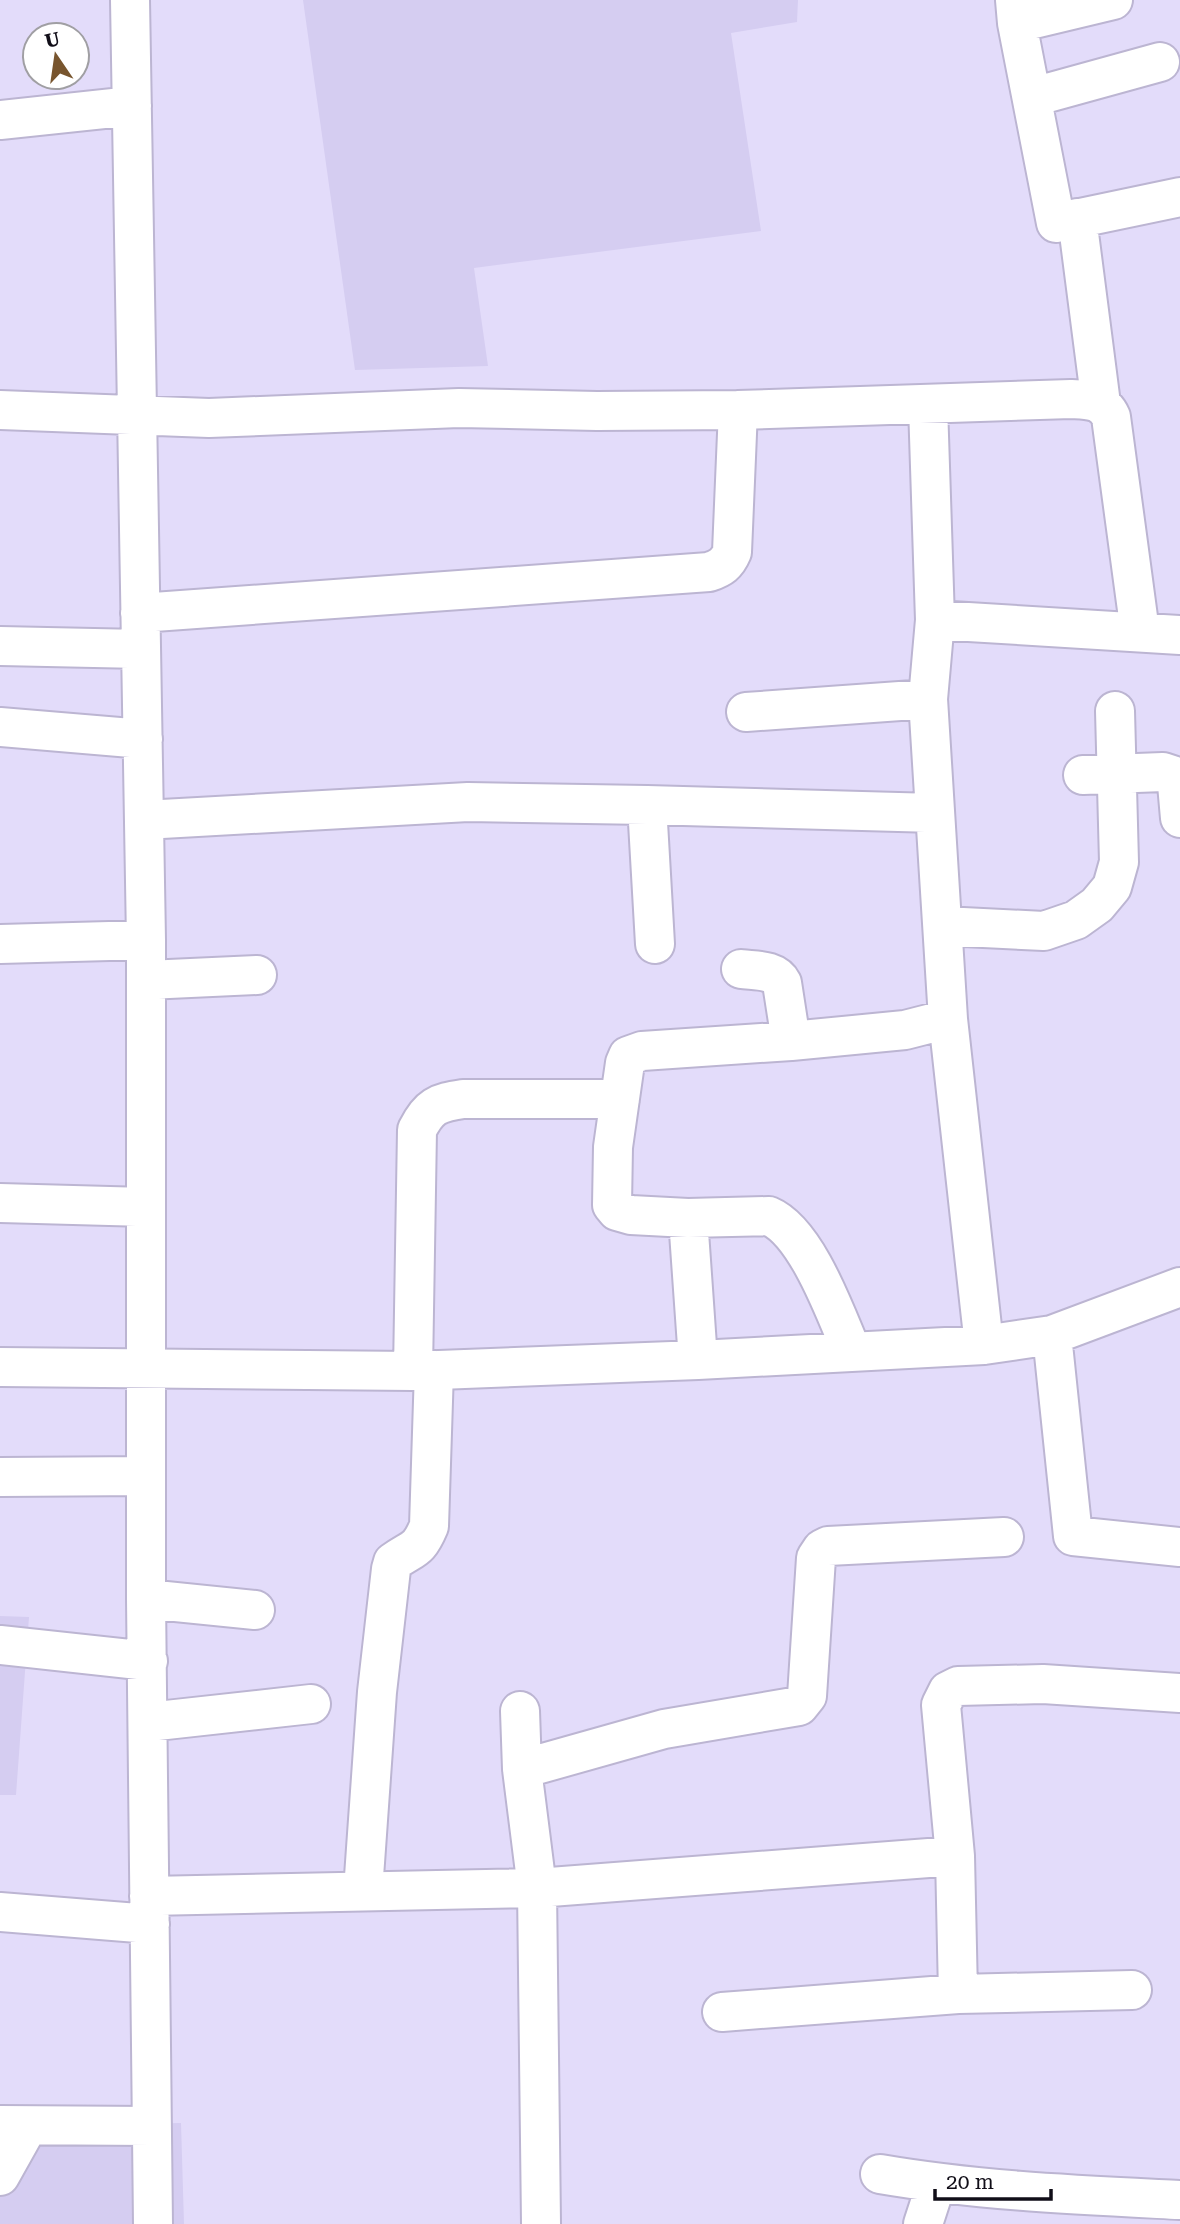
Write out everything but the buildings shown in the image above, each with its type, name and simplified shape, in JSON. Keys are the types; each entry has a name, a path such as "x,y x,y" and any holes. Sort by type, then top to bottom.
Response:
{"street":[{"path":"130,0 147,980 146,1599 153,2224"},
{"path":"1113,0 1016,12 1056,223 1180,197"},
{"path":"1033,97 1160,62"},
{"path":"0,120 132,106"},
{"path":"1077,218 1101,404"},
{"path":"0,410 209,418 459,408 738,410 1071,399 1101,404 1107,408 1111,417 1140,632"},
{"path":"928,404 936,620 928,699 948,1019 984,1345"},
{"path":"0,646 472,590 720,569 729,561 732,552 738,410"},
{"path":"936,620 1180,635"},
{"path":"746,712 928,699"},
{"path":"943,926 1044,930 1076,920 1097,905 1112,887 1119,862 1100,775 1115,711"},
{"path":"0,727 143,738"},
{"path":"1100,775 1163,772 1172,775 1177,784 1180,818"},
{"path":"144,820 468,802 647,804 935,813"},
{"path":"647,804 654,944"},
{"path":"0,944 146,940"},
{"path":"740,969 779,976 791,1041"},
{"path":"147,980 257,975"},
{"path":"852,1352 822,1280 793,1234 784,1225 769,1216 688,1218 631,1215 615,1209 612,1205 613,1147 625,1063 628,1056 636,1052 905,1030 948,1019"},
{"path":"363,1891 377,1692 391,1569 393,1562 413,1552 422,1542 429,1526 417,1130 426,1113 442,1102 463,1099 620,1099"},
{"path":"0,1203 146,1207"},
{"path":"688,1218 698,1360"},
{"path":"0,1367 424,1370 698,1360 984,1345 1052,1335 1180,1287"},
{"path":"1052,1335 1073,1536 1180,1547"},
{"path":"0,1477 146,1476"},
{"path":"522,1769 664,1729 794,1708 803,1704 807,1696 816,1558 822,1549 828,1546 1004,1536"},
{"path":"146,1599 255,1610"},
{"path":"0,1645 148,1661"},
{"path":"958,1994 954,1856 940,1705 948,1690 958,1686 1043,1684 1180,1693"},
{"path":"148,1722 311,1704"},
{"path":"520,1711 522,1769 537,1888 541,2224"},
{"path":"0,1912 150,1910 363,1891 537,1888 954,1856"},
{"path":"722,2012 958,1994 1132,1990"},
{"path":"0,2176 14,2126 151,2126"},
{"path":"880,2174 936,2184 1180,2200"},
{"path":"923,2224 936,2184"}],"shaded area":[{"path":"303,0 798,0 797,22 731,33 761,231 474,268 488,366 355,370"},
{"path":"0,1616 29,1617 16,1795 0,1795"},
{"path":"181,2123 184,2224 0,2224 0,2126"}]}
